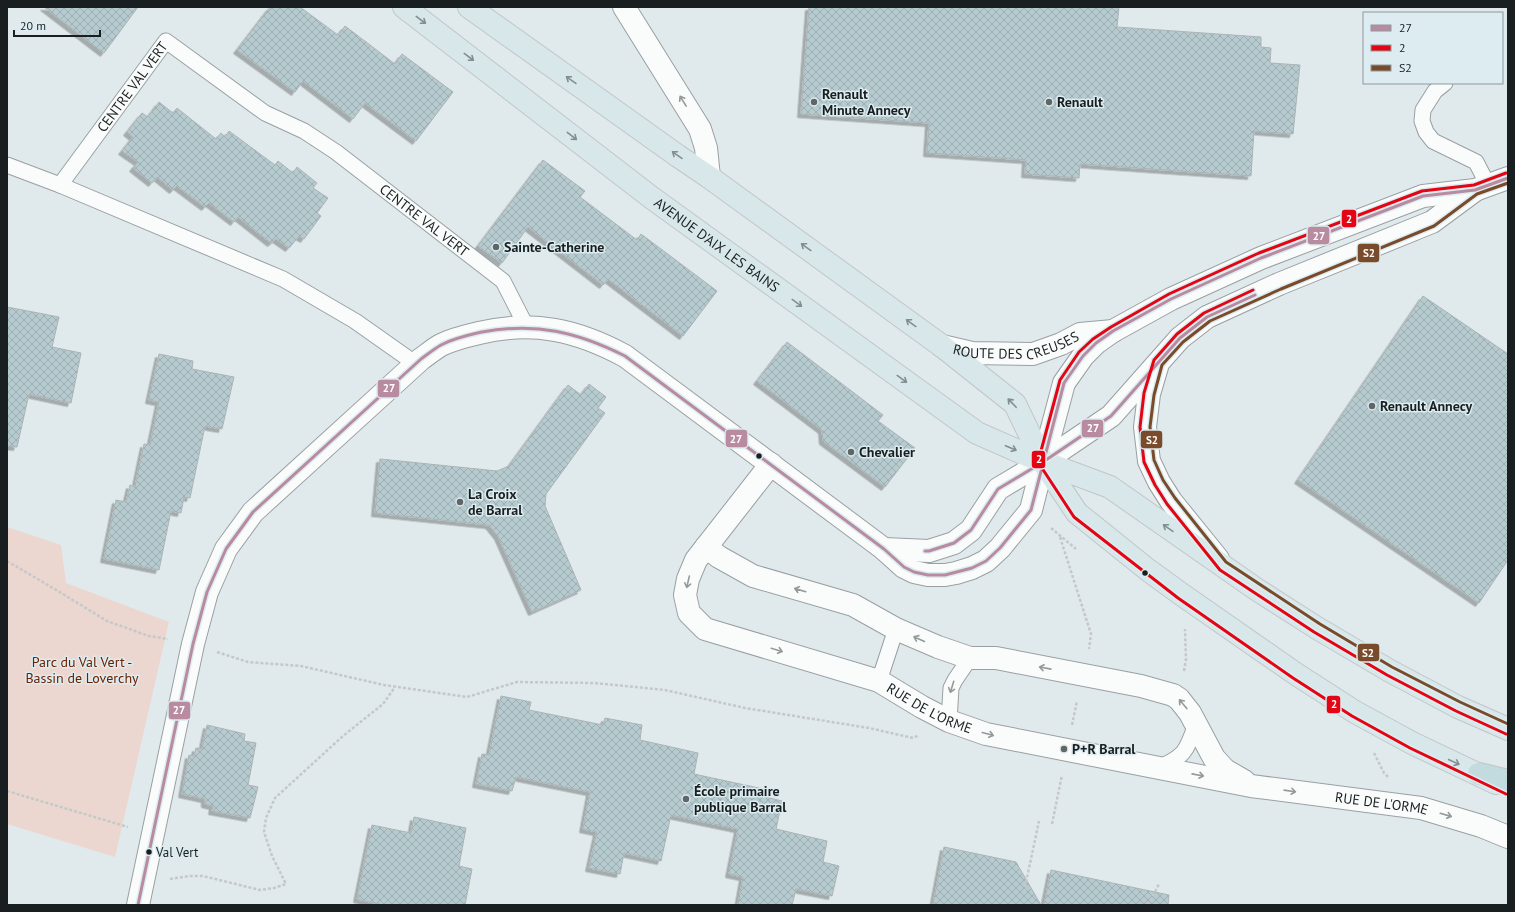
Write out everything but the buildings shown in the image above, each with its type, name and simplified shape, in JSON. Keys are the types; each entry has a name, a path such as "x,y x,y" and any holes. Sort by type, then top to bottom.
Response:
{"highway":[{"path":"1479,774 1508,781"}],"main road":[{"name":"AVENUE D'AIX LES BAINS","path":"404,7 652,198 977,433 1043,462 1110,487 1317,628 1390,671 1458,707 1508,729"},
{"path":"469,7 709,176 942,346 1015,404 1043,462 1077,513 1181,594 1296,674 1356,712 1412,743 1508,789"}],"street":[{"path":"624,7 700,129 706,148 709,176"},
{"name":"ROUTE DES CREUSES","path":"1043,462 1064,382 1083,356 1096,343 1113,331 1171,299 1261,258 1422,196 1481,188 1508,178"},
{"name":"ROUTE DES CREUSES","path":"1043,462 1110,416 1180,338 1208,317 1278,284 1432,222 1481,188"},
{"path":"138,905 193,644 207,592 226,549 253,512 416,364 441,345 464,336 491,330 526,326 549,328 602,343 625,356 884,549 904,567 914,572 946,575 972,568 986,561 1000,548 1031,510 1043,462"},
{"name":"ROUTE DES CREUSES","path":"942,346 972,353 1033,354 1061,344 1080,334 1113,331"},
{"name":"ROUTE DES CREUSES","path":"1158,362 1148,394 1145,427 1149,461 1159,482 1171,501 1224,566"},
{"path":"884,549 929,551 954,543 971,530 998,489 1043,462"},
{"name":"RUE DE L'ORME","path":"771,464 696,560 690,574 686,595 689,613 705,629 879,681 922,707 949,721 986,734 1251,786 1421,808 1481,826 1508,837"},
{"name":"RUE DE L'ORME","path":"706,547 719,557 753,576 853,605 896,629 938,647 970,658 996,658 1141,686 1173,695 1190,712 1214,758 1225,770 1251,786"}],"lane":[{"name":"CENTRE VAL VERT","path":"60,185 166,41 265,113 304,131 336,152 504,282 526,326"},
{"path":"1444,84 1435,91 1423,110 1422,121 1426,132 1433,141 1476,162 1481,188"},
{"path":"7,164 283,279 355,321 416,364"},
{"path":"879,681 896,629"},
{"path":"949,721 951,688 954,680 970,658"},
{"path":"1158,768 1175,760 1185,750 1196,724"}],"path":[{"path":"1060,537 1092,634 1083,675"},
{"path":"7,562 107,621 149,636 193,644 248,662 301,666 395,687 467,697 517,682 560,681 626,685 665,690 745,708 869,728 913,738 949,721"},
{"path":"1185,625 1186,659"},
{"path":"144,878 167,880 189,876 203,876 260,890 286,884 272,856 264,832 266,818 275,798 343,736 383,704 395,687"},
{"path":"1372,749 1384,773 1389,778"},
{"path":"7,791 154,834"},
{"path":"1024,892 1039,821"},
{"path":"1148,905 1159,884"}],"green space":[{"name":"Parc du Val Vert - Bassin de Loverchy","path":"7,527 61,545 66,583 169,622 115,857 7,824"}],"transit line":[{"name":"2","path":"1506,173 1474,185 1422,191 1259,253 1169,294 1111,327 1093,339 1079,352 1060,380 1038,462 1074,517 1178,598 1293,678 1352,716 1410,748 1506,794"},
{"name":"27","path":"138,905 193,644 207,592 226,549 253,512 421,359 441,345 482,332 520,328 538,329 573,335 625,356 884,549 904,567 914,572 928,575 945,575 972,568 986,561 1000,548 1031,510 1064,383 1083,356 1096,343 1113,331 1171,299 1261,258 1423,196 1475,190 1508,178"},
{"name":"S2","path":"1508,183 1477,194 1434,226 1281,289 1210,321 1183,342 1162,365 1154,395 1150,427 1154,460 1163,480 1175,498 1226,562 1320,624 1392,667 1460,702 1508,724"},
{"name":"2","path":"1253,290 1204,313 1177,334 1154,360 1144,393 1140,427 1144,462 1155,485 1167,504 1220,570 1314,632 1387,675 1456,711 1506,734"},
{"name":"27","path":"925,551 954,543 971,530 998,489 1043,462 1111,416 1180,338 1207,317 1255,295"}],"place":[{"name":"Renault Minute Annecy","path":"814,102"},
{"name":"Renault","path":"1049,102"},
{"name":"Sainte-Catherine","path":"496,247"},
{"name":"Renault Annecy","path":"1372,406"},
{"name":"Chevalier","path":"851,452"},
{"name":"La Croix de Barral","path":"460,502"},
{"name":"P+R Barral","path":"1064,749"},
{"name":"École primaire publique Barral","path":"686,799"},
{"name":"Val Vert","path":"149,852"}]}
